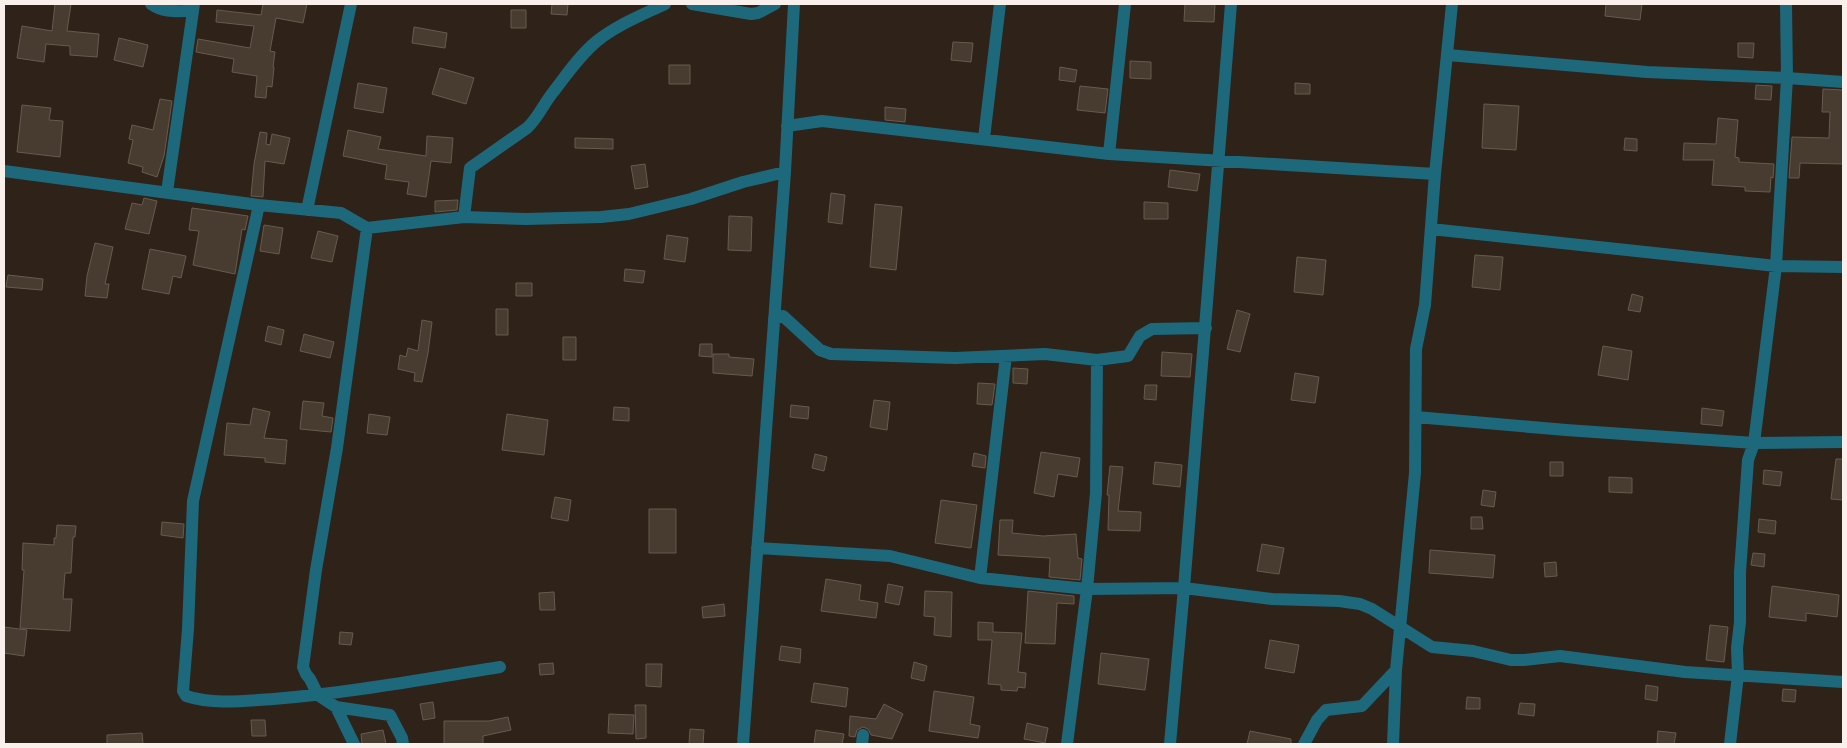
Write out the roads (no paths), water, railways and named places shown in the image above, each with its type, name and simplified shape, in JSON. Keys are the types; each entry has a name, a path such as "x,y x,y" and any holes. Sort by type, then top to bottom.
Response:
{"street":[{"path":"151,4 158,9 168,11 193,8 167,192"},
{"path":"307,210 351,4"},
{"path":"464,217 470,168 535,121 543,104 597,41 620,26 665,4"},
{"path":"692,4 751,14 758,13 775,4"},
{"path":"743,744 785,172 794,4"},
{"path":"984,138 1000,4"},
{"path":"1110,154 1125,4"},
{"path":"1170,744 1206,328 1231,4"},
{"path":"1393,744 1396,670 1415,473 1416,348 1425,305 1435,174 1452,4"},
{"path":"1730,744 1738,675 1737,648 1748,460 1754,443 1776,266 1786,78 1786,4"},
{"path":"1448,55 1646,72 1843,82"},
{"path":"787,126 822,121 950,136 984,138 1110,154 1435,174"},
{"path":"4,171 259,205 341,213 367,228 464,217 601,218 629,214 684,201 743,182 785,172"},
{"path":"259,205 193,501 188,629 182,691 191,698 224,702 318,695 500,667"},
{"path":"367,228 337,448 316,570 304,667 318,695 336,707 390,715 402,738 403,744"},
{"path":"1431,229 1776,266 1843,267"},
{"path":"774,319 783,316 820,350 831,354 955,358 1045,354 1097,360 1128,356 1140,336 1152,329 1206,328"},
{"path":"980,578 1006,356"},
{"path":"1067,744 1087,589 1096,494 1097,360"},
{"path":"1416,417 1754,443 1841,442"},
{"path":"757,548 890,556 980,578 1087,589 1184,588 1272,599 1339,601 1360,604 1372,609 1432,648 1473,651 1511,660 1560,656 1685,672 1843,682"},
{"path":"1304,744 1317,720 1326,710 1362,706 1396,670"},
{"path":"336,707 354,744"}]}
